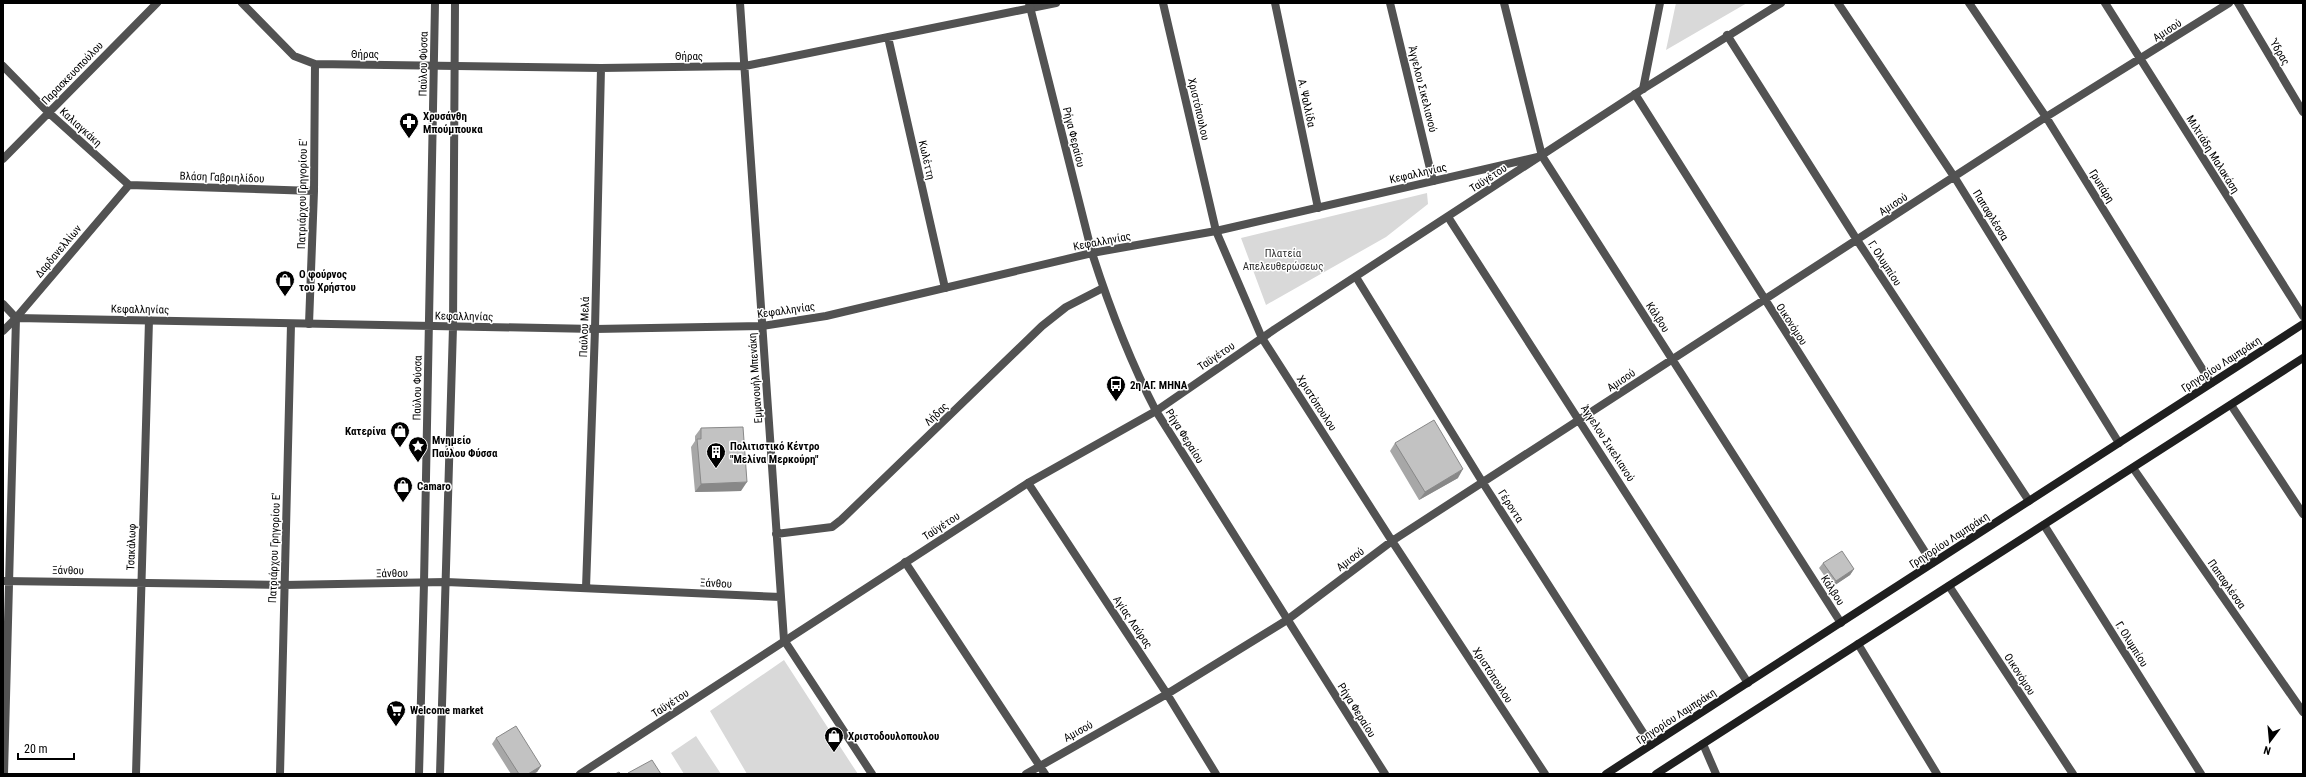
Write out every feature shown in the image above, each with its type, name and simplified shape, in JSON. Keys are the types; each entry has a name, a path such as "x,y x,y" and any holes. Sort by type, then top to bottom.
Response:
{"main road":[{"name":"Γρηγορίου Λαμπράκη","path":"1606,774 2303,324"},
{"path":"1656,774 2303,358"}],"street":[{"name":"Παρασκευοπούλου","path":"3,159 157,3"},
{"path":"242,3 294,56 315,64"},
{"name":"Παύλου Φύσσα","path":"419,774 430,326 435,3"},
{"path":"440,774 453,327 455,3"},
{"name":"Εμμανουήλ Μπενάκη","path":"740,3 784,640 872,774"},
{"name":"Θήρας","path":"315,64 601,68 745,66 1029,6 1056,3"},
{"name":"Χριστόπουλου","path":"1162,3 1216,231 1262,338 1392,541 1545,774"},
{"name":"Α. Ψαλλίδα","path":"1275,3 1318,208"},
{"name":"Άγγελου Σικελιανού","path":"1390,3 1433,181"},
{"name":"Κάλβου","path":"1504,3 1542,156 1841,623"},
{"path":"1643,88 1660,3"},
{"name":"Ταϋγέτου","path":"580,774 767,654 784,640 1028,483 1156,411 1262,338 1542,156 1643,88 1727,35 1782,3"},
{"name":"Παπαφλέσσα","path":"1838,3 1955,178 2119,443"},
{"name":"Γρυπάρη","path":"1969,3 2046,117 2211,383"},
{"name":"Μιλτιάδη Μαλακάση","path":"2105,3 2303,316"},
{"name":"Αμισού","path":"1026,774 1168,694 1288,620 1392,541 1581,421 1763,299 1955,178 2046,117 2140,60 2229,3"},
{"name":"Ύδρας","path":"2238,3 2303,112"},
{"name":"Ρήγα Φεραίου","path":"1029,6 1092,253 1103,288 1144,387 1156,411 1385,774"},
{"name":"Γ. Ολυμπίου","path":"1727,35 1857,240 2029,501"},
{"name":"Κωλέττη","path":"888,37 945,288"},
{"name":"Πατριάρχου Γρηγορίου Ε'","path":"309,324 314,191 315,64"},
{"name":"Καλιαγκάκη","path":"3,66 49,113 129,185"},
{"name":"Παύλου Μελά","path":"586,588 595,329 601,68"},
{"name":"Οικονόμου","path":"1635,94 1763,299 1932,564"},
{"name":"Κεφαλληνίας","path":"16,318 595,329 762,326 826,316 1092,253 1216,231 1542,156"},
{"name":"Βλάση Γαβριηλίδου","path":"129,185 314,191"},
{"name":"Δαρδανελλίων","path":"3,331 16,318 129,185"},
{"name":"Άγγελου Σικελιανού","path":"1448,217 1581,421 1748,683"},
{"name":"Γέροντα","path":"1356,277 1483,483 1651,745"},
{"name":"Λήδας","path":"776,534 832,527 842,520 1042,326 1066,307 1103,288"},
{"path":"3,304 16,318 5,581 4,774"},
{"name":"Τσακάλωφ","path":"136,774 149,320"},
{"name":"Πατριάρχου Γρηγορίου Ε'","path":"280,774 291,324"},
{"path":"2231,405 2303,514"},
{"name":"Παπαφλέσσα","path":"2132,468 2303,712"},
{"name":"Αγίας Λαύρας","path":"1028,483 1168,694 1216,774"},
{"name":"Γ. Ολυμπίου","path":"2044,525 2201,774"},
{"path":"905,562 1045,774"},
{"name":"Ξάνθου","path":"5,581 284,585 446,582 781,597"},
{"name":"Οικονόμου","path":"1949,586 2073,774"},
{"path":"1858,644 1937,774"},
{"path":"1703,744 1716,774"}],"green space":[{"path":"1676,3 1747,3 1666,50"},
{"name":"Πλατεία Απελευθερώσεως","path":"1427,193 1428,204 1386,237 1266,305 1241,238"},
{"path":"784,660 858,774 747,774 710,711"},
{"path":"696,736 721,774 684,774 671,753"}],"building":[{"path":"1434,420 1463,469 1425,492 1395,443"},
{"name":"Πολιτιστικό Κέντρο \"Μελίνα Μερκούρη\"","path":"743,427 747,482 701,484 697,439 701,439 701,428"},
{"path":"1842,551 1854,569 1836,581 1823,563"},
{"path":"516,726 541,766 528,774 519,774 496,738"},
{"path":"652,760 661,774 628,774 628,773"}],"place":[{"name":"Χρυσάνθη Μπούμπουκα","path":"409,139"},
{"name":"Ο φούρνος του Χρήστου","path":"285,297"},
{"name":"2η ΑΓ. ΜΗΝΑ","path":"1116,402"},
{"name":"Κατερίνα","path":"400,448"},
{"name":"Μνημείο Παύλου Φύσσα","path":"418,463"},
{"name":"Πολιτιστικό Κέντρο \"Μελίνα Μερκούρη\"","path":"716,469"},
{"name":"Camaro","path":"403,503"},
{"name":"Welcome market","path":"396,727"},
{"name":"Χριστοδουλοπουλου","path":"834,753"}]}
